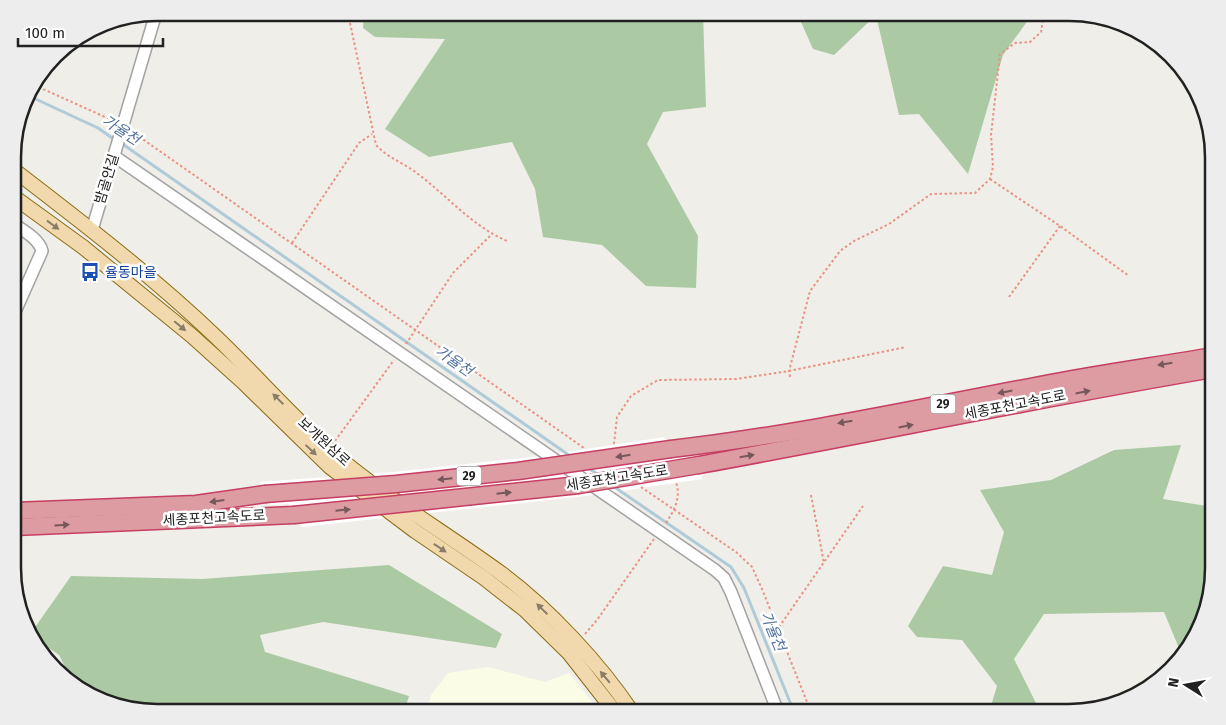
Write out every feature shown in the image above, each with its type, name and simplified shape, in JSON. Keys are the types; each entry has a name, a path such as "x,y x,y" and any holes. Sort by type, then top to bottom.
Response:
{"highway":[{"name":"세종포천고속도로","path":"21,511 196,504 265,494 396,484 518,471 732,442 1059,381 1204,357"},
{"name":"세종포천고속도로","path":"21,527 294,515 578,484 839,440 1112,386 1204,371"}],"main road":[{"name":"보개원삼로","path":"21,175 92,230 214,335 329,449 426,522 503,575 530,597 577,643 625,703"},
{"name":"보개원삼로","path":"21,202 83,247 192,336 330,467 415,531 484,578 526,610 569,653 608,704"}],"street":[{"name":"밤골안길","path":"92,230 123,130 150,21"},
{"path":"115,154 661,530 715,570 724,578 731,592 775,703"},
{"path":"21,229 36,241 42,251 21,298"}],"path":[{"path":"350,21 372,134 376,145 384,154 414,171 477,225 507,241"},
{"path":"790,376 789,371 810,291 840,251 854,241 889,224 931,194 976,193 990,179 993,168 991,136 1000,54 1016,43 1030,42 1041,32 1043,21"},
{"path":"40,88 123,130 292,244 591,452"},
{"path":"292,244 359,144 372,134"},
{"path":"990,179 1060,226 1129,276"},
{"path":"1009,297 1060,226"},
{"path":"329,449 413,335 452,273 492,234"},
{"path":"617,450 613,442 617,417 631,396 658,380 736,379 789,371 906,348"},
{"path":"577,643 597,620 671,515 679,495 677,482"},
{"path":"637,484 736,552 752,567 808,703"},
{"path":"811,495 824,563"},
{"path":"778,628 864,506"}],"shaded area":[{"path":"488,667 545,682 569,673 593,704 428,704 431,695 448,673"}],"green space":[{"path":"363,21 703,21 706,107 663,112 647,144 698,236 696,288 646,286 602,245 543,237 535,189 512,142 429,157 385,129 445,39 375,37 363,28"},
{"path":"801,21 870,21 834,55 813,49"},
{"path":"877,21 1027,21 1003,55 968,174 919,114 899,115"},
{"path":"1181,445 1163,499 1204,506 1204,576 1198,611 1191,628 1179,647 1164,612 1044,614 1014,659 1036,703 992,703 997,686 962,640 917,637 908,626 943,566 992,575 1004,532 980,490 1051,480 1114,450"},
{"path":"389,565 502,634 496,648 323,622 260,635 265,652 409,696 407,704 158,704 122,699 82,681 65,667 59,655 47,646 35,628 71,576 202,579"}],"pier":[{"path":"664,437 677,458 697,457 702,479 594,495 302,527 288,504 271,505 260,482 393,472 541,456"}],"waterway":[{"name":"가율천","path":"35,98 98,128 115,140"},
{"name":"가율천","path":"121,143 573,458"},
{"name":"가율천","path":"587,467 600,476"},
{"name":"가율천","path":"613,486 731,567 744,588 790,703"}],"place":[{"name":"율동마을","path":"90,272"}]}
